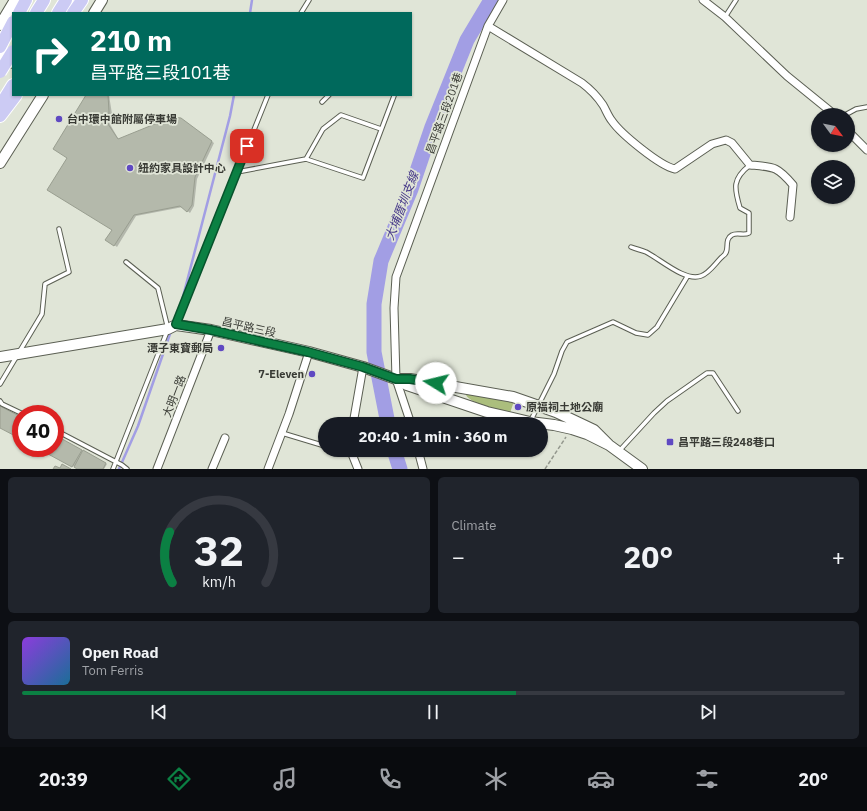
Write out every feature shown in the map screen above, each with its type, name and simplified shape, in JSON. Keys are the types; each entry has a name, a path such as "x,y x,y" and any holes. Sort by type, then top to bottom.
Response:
{"highway":[{"path":"19,12 26,0"},
{"path":"37,12 44,0"},
{"path":"59,12 66,0"},
{"path":"74,12 82,0"},
{"path":"0,47 12,24"},
{"path":"0,72 12,53"},
{"path":"0,106 12,87"},
{"path":"0,116 15,96"}],"street":[{"path":"0,25 14,0"},
{"path":"95,12 102,0"},
{"name":"昌平路三段201巷","path":"409,417 396,379 394,308 396,277 488,26 503,0"},
{"path":"703,0 725,17 787,76 826,108"},
{"path":"488,26 591,90 603,106 612,122 636,145 668,168 675,169 712,144 726,140 732,143 750,165 774,167 782,172 793,185 790,217"},
{"path":"0,55 12,62"},
{"path":"0,163 42,96"},
{"path":"855,138 867,150"},
{"name":"昌平路三段","path":"0,357 172,327 211,330 308,352 363,367 396,379 407,385 487,412 508,417"},
{"name":"大明一路","path":"157,469 211,330"},
{"path":"268,469 282,433 308,352"},
{"path":"354,417 363,367"},
{"name":"昌平路三段","path":"396,379 410,379 490,392 513,397 556,412 576,420 594,430 609,444 642,469"},
{"name":"昌平路三段","path":"548,424 572,429 609,444"},
{"path":"212,469 225,438"},
{"path":"354,457 358,469"},
{"path":"420,457 423,469"}],"lane":[{"path":"302,12 309,0"},
{"path":"725,17 736,0"},
{"path":"113,469 268,96"},
{"path":"322,102 328,96"},
{"path":"237,172 306,160 363,178 394,96"},
{"path":"855,110 867,108"},
{"path":"306,160 323,129 341,115 381,129"},
{"path":"632,247 647,253 687,277 701,276 711,268 717,260 726,255 728,251 727,241 730,236 734,234 747,235 749,233 749,213 740,208 735,193 738,178 750,165"},
{"path":"0,384 42,314 45,284 69,272 59,229"},
{"path":"126,262 158,288 172,327"},
{"path":"532,417 554,374 567,342 613,322 636,334 648,335 657,327 687,277"},
{"path":"619,452 654,413 707,374 713,373 738,411"},
{"path":"0,401 2,404 12,409"},
{"path":"282,433 318,444"},
{"path":"64,435 127,469"}],"path":[{"path":"545,469 572,429"}],"green space":[{"path":"470,393 514,401 510,413 473,401 466,395"}],"building":[{"name":"紐約家具設計中心","path":"85,96 108,96 108,124 118,139 172,117 181,118 212,141 195,177 192,205 187,212 180,206 134,215 114,246 105,240 112,230 47,190 67,158 53,149"},
{"path":"0,406 12,412 12,434 0,428"},
{"path":"64,440 82,450 72,467 54,457 64,457"},
{"path":"83,450 106,463 103,469 77,469 74,467"},
{"path":"62,464 71,469 53,469 55,466 60,468"}],"waterway":[{"path":"250,12 252,0"},
{"name":"大埔厝圳支線","path":"387,417 374,352 374,304 381,261 411,189 432,127 467,40 491,0"},
{"path":"175,321 179,312 230,116 234,96"},
{"path":"119,469 138,426 171,331"},
{"name":"大埔厝圳支線","path":"396,457 400,469"}],"place":[{"name":"台中環中館附屬停車場","path":"59,119"},
{"name":"紐約家具設計中心","path":"130,168"},
{"name":"潭子東寶郵局","path":"221,348"},
{"name":"7-Eleven","path":"312,374"},
{"name":"原福祠土地公廟","path":"518,407"},
{"name":"昌平路三段248巷口","path":"670,442"}],"route":[{"path":"247,146 176,324 211,330 308,352 363,367 396,379 410,379 436,383"}]}
